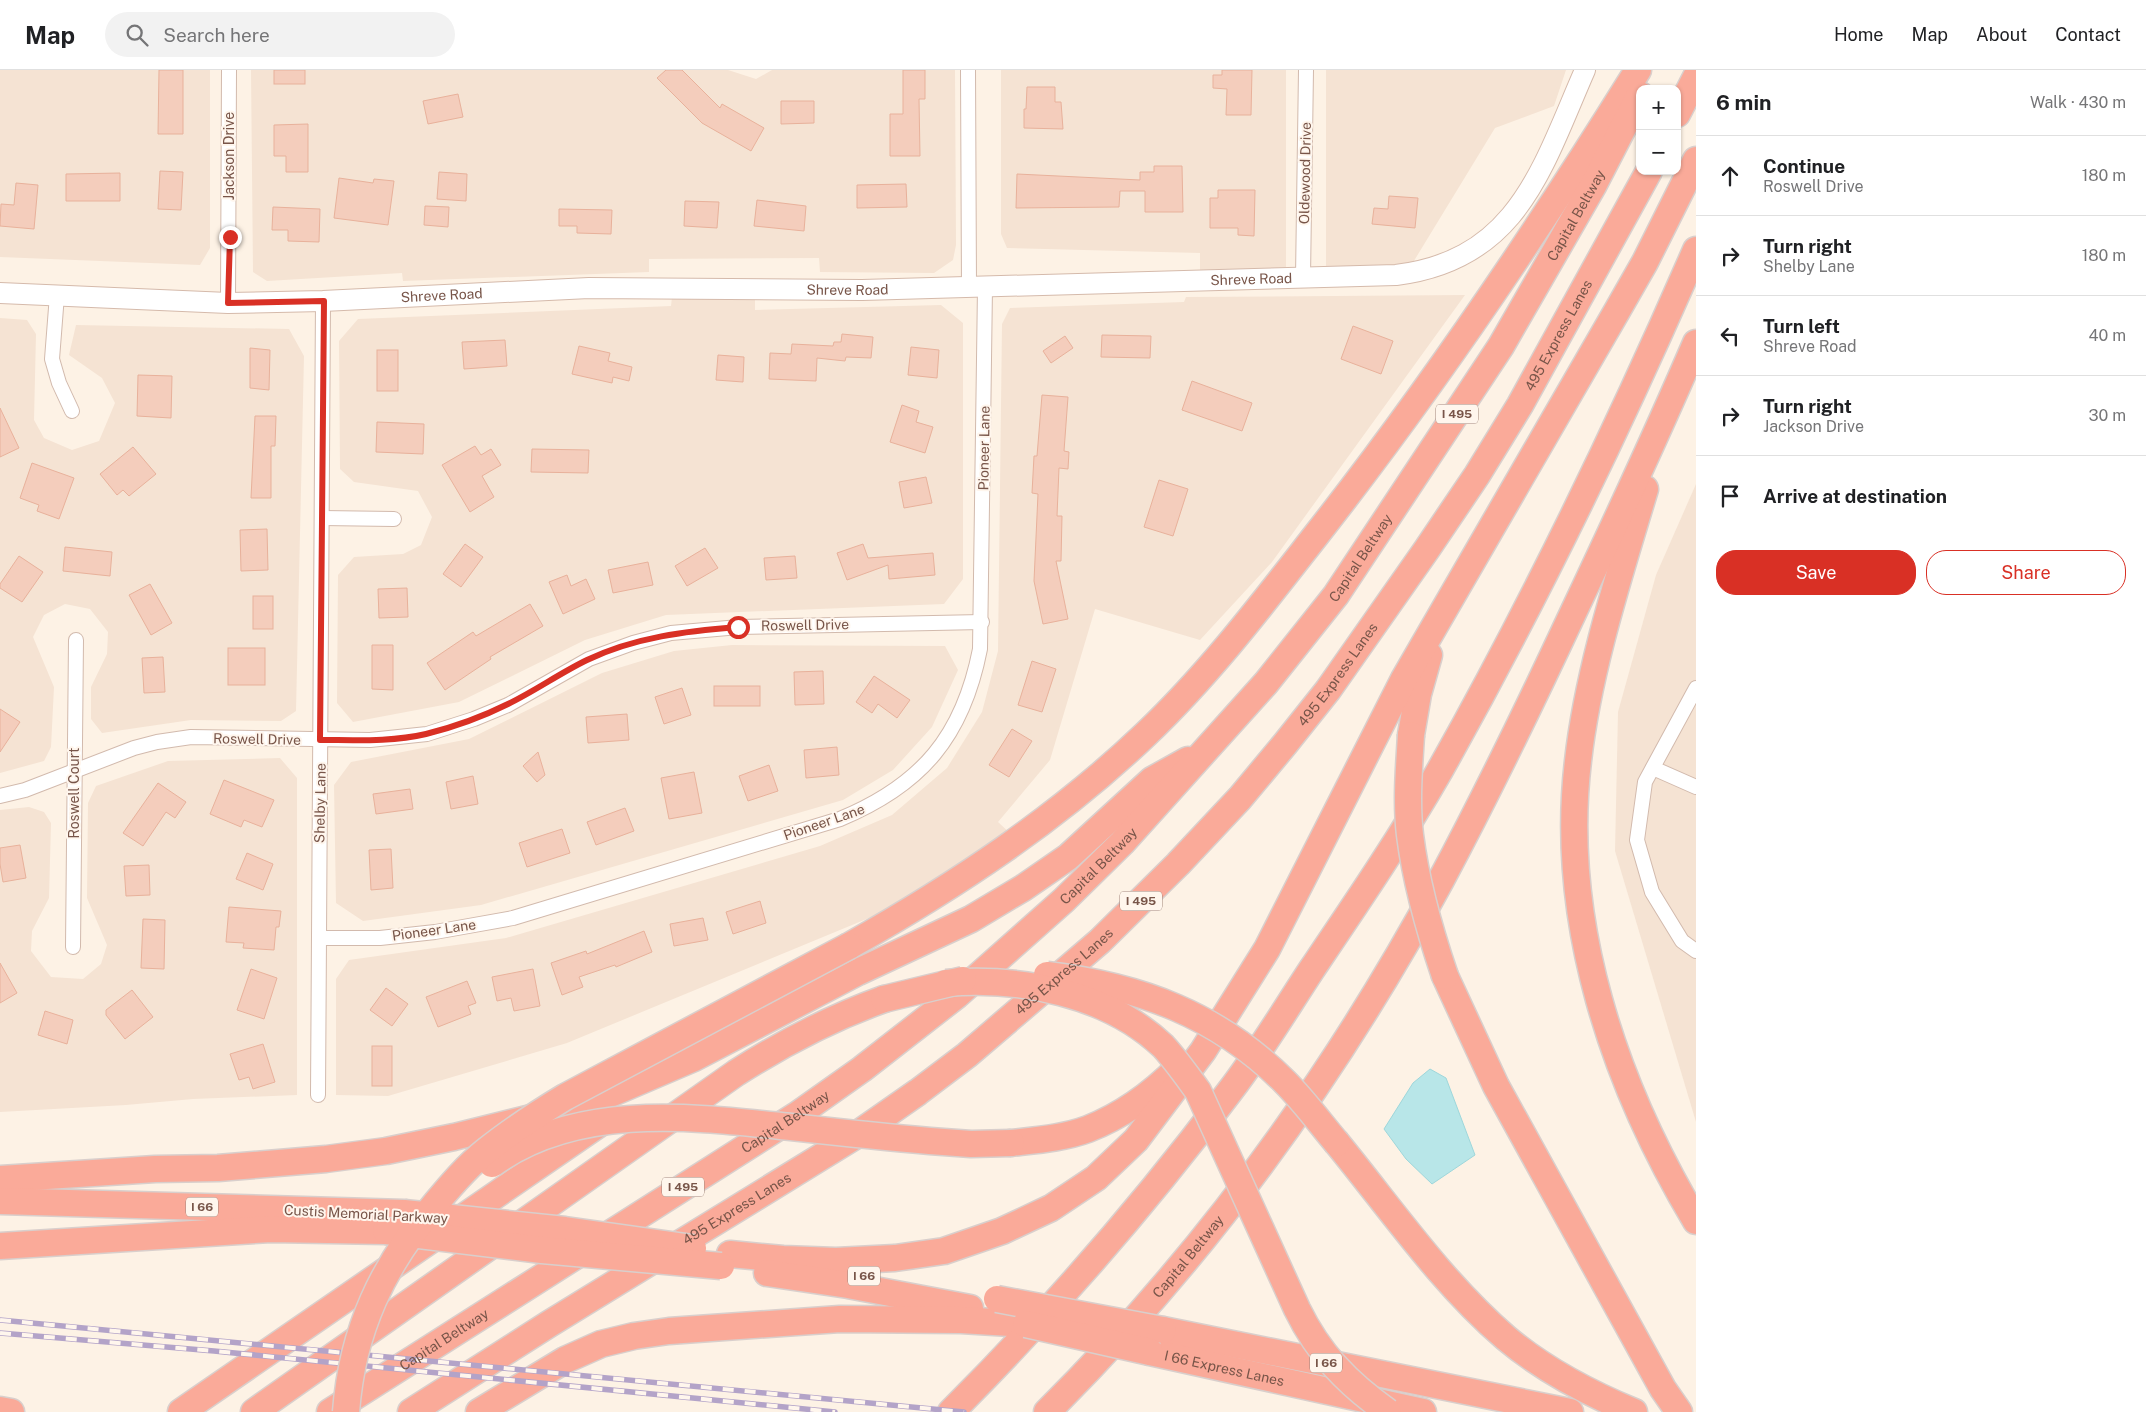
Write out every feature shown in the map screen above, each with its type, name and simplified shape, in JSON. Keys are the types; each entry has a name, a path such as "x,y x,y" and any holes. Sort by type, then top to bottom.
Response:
{"highway":[{"path":"346,1412 349,1380 356,1345 369,1305 394,1258 404,1221 454,1181 485,1152 521,1124 564,1097 848,946 954,884 1055,811 1114,764 1147,734 1206,671 1272,592 1394,435 1490,300 1638,70"},
{"path":"1645,85 1652,70"},
{"path":"1681,106 1696,77"},
{"name":"Capital Beltway","path":"330,1412 797,1115 862,1069 957,995 1064,900 1122,843 1266,683 1336,595 1461,408 1530,297 1593,186 1636,104"},
{"path":"726,1260 783,1259 836,1261 895,1258 944,1251 1002,1230 1051,1208 1096,1178 1136,1140 1230,1010 1267,949 1404,679 1622,303 1696,160"},
{"name":"495 Express Lanes","path":"411,1412 549,1324 822,1157 918,1092 967,1055 1100,941 1178,864 1240,798 1285,744 1334,682 1428,549 1477,475 1520,404 1647,175"},
{"path":"954,1408 1053,1306 1148,1194 1232,1090 1372,881 1440,771 1585,494 1634,392 1696,250"},
{"name":"Capital Beltway","path":"1047,1412 1165,1284 1229,1206 1267,1156 1359,1018 1440,882 1475,815 1535,694 1696,343"},
{"path":"1677,388 1620,575 1587,704 1578,761 1574,820 1574,865 1581,921 1592,973 1613,1044 1656,1151 1696,1221"},
{"path":"1474,556 1450,605 1428,660 1418,694 1411,735 1408,784 1410,833 1420,891 1430,932 1444,976 1496,1086 1663,1389 1678,1412"},
{"path":"0,1179 155,1168 218,1168 326,1159 386,1151 454,1137 575,1107 662,1072 858,972 971,918 1023,888 1068,857 1152,780 1210,747"},
{"path":"254,1412 736,1073 786,1043 818,1026 884,999 946,983 996,975 1042,974 1121,987 1162,1001 1198,1017 1230,1037 1262,1061 1286,1083 1431,1260 1481,1315 1507,1339 1571,1383 1634,1412"},
{"path":"946,983 991,981 1026,985 1063,993 1090,1002 1128,1020 1163,1047 1182,1068 1198,1091 1297,1308 1315,1342 1345,1377 1388,1412"},
{"path":"0,1246 404,1221 459,1187 496,1161 526,1144 560,1131 588,1124 635,1119 690,1118 970,1144 1011,1144 1049,1138 1087,1129 1126,1110 1168,1078 1199,1047 1230,1010"},
{"path":"181,1412 635,1100 728,1040"},
{"name":"Custis Memorial Parkway","path":"0,1201 574,1231 726,1260"},
{"path":"0,1212 213,1221 271,1229"},
{"name":"I 66","path":"726,1260 1157,1341 1570,1412"},
{"path":"479,1412 565,1360 600,1344 634,1336 669,1331 986,1310"},
{"name":"I 66 Express Lanes","path":"986,1310 1026,1324 1157,1341 1422,1412"},
{"path":"0,1410 11,1412"}],"main road":[{"name":"Shreve Road","path":"0,293 228,303 324,301 589,288 862,290 1396,275 1419,272 1442,266 1466,255 1487,241 1506,223 1522,203 1558,132 1585,70"}],"street":[{"name":"Jackson Drive","path":"228,303 229,70"},
{"name":"Pioneer Lane","path":"318,938 380,938 435,932 513,918 840,819 867,808 892,794 914,776 935,754 952,730 965,705 974,678 980,649 982,622 977,287 968,70"},
{"name":"Oldewood Drive","path":"1303,277 1306,70"},
{"path":"57,295 52,359 59,383 72,411"},
{"name":"Shelby Lane","path":"318,1095 324,301"},
{"path":"322,518 394,519"},
{"name":"Roswell Drive","path":"0,796 25,790 134,748 191,738 370,740 427,734 474,719 508,705 589,659 633,643 671,634 738,627 982,622"},
{"name":"Roswell Court","path":"74,947 76,640"},
{"path":"1696,688 1645,782 1637,840 1652,892 1682,941 1696,951"},
{"path":"1653,768 1696,787"}],"shaded area":[{"path":"0,70 210,70 210,248 200,265 0,257"},
{"path":"251,70 728,70 756,79 772,70 955,70 956,245 953,260 934,273 820,272 819,258 649,259 649,272 403,281 402,273 267,281 253,272"},
{"path":"1001,70 1286,70 1286,270 1200,271 1200,253 1007,248 1001,234"},
{"path":"1326,70 1566,70 1554,106 1495,128 1409,269 1326,269"},
{"path":"1465,295 1272,562 1200,640 1095,609 1050,760 998,822 1012,835 910,901 567,1043 388,1096 336,1095 336,979 349,960 506,938 820,846 892,815 947,768 982,712 998,651 1002,324 1010,308 1184,302 1186,297"},
{"path":"672,297 755,299 755,310 941,305 963,323 963,579 944,604 666,615 585,640 459,702 353,722 337,703 338,575 354,557 403,554 421,545 432,517 418,491 354,482 340,469 339,341 358,319 671,306"},
{"path":"0,318 27,320 36,334 34,420 44,438 72,450 99,441 115,403 102,378 69,355 76,325 289,329 304,356 296,711 281,721 191,720 102,733 91,719 91,687 107,654 108,632 90,609 65,604 44,615 33,637 54,687 51,747 44,761 0,773"},
{"path":"1696,484 1696,1122 1615,851 1618,712 1656,575"},
{"path":"732,645 945,646 958,670 932,727 893,770 843,800 481,905 363,921 336,903 334,785 351,762 469,739 602,673 674,651"},
{"path":"280,758 297,778 297,1095 193,1099 0,1112 0,810 29,807 44,812 51,823 49,898 32,931 31,951 51,977 83,979 101,964 107,945 87,898 88,803 96,786 168,761"}],"water":[{"path":"1430,1069 1446,1078 1475,1155 1432,1184 1406,1159 1384,1129 1413,1083"}],"building":[{"path":"159,70 183,70 183,134 158,134"},
{"path":"274,70 305,70 305,84 274,84"},
{"path":"666,70 682,70 720,108 722,104 764,128 751,151 702,123 657,78"},
{"path":"903,70 925,70 925,99 919,99 920,156 890,156 890,114 903,114"},
{"path":"1222,70 1252,70 1251,115 1226,115 1227,89 1213,88 1213,75 1222,75"},
{"path":"1027,87 1055,87 1055,102 1061,102 1063,129 1024,128"},
{"path":"458,94 463,117 428,124 423,101"},
{"path":"781,101 814,101 814,123 781,124"},
{"path":"308,124 308,172 286,172 286,156 274,156 274,125"},
{"path":"1154,166 1182,166 1183,212 1145,212 1145,191 1120,191 1119,207 1016,208 1017,174 1140,180 1140,172 1154,172"},
{"path":"160,171 183,172 181,210 158,209"},
{"path":"439,172 467,174 466,201 437,199"},
{"path":"120,173 120,201 66,201 66,174"},
{"path":"339,178 373,183 374,179 394,181 388,225 334,218"},
{"path":"16,183 38,185 34,229 0,226 1,204 14,205"},
{"path":"906,184 907,207 857,208 857,185"},
{"path":"1218,190 1255,190 1254,236 1238,235 1238,228 1210,228 1210,198 1218,198"},
{"path":"1389,196 1418,198 1415,228 1372,224 1374,208 1388,209"},
{"path":"757,200 806,206 804,231 754,226"},
{"path":"685,201 719,202 717,228 684,226"},
{"path":"425,206 449,207 448,227 424,225"},
{"path":"273,207 320,209 319,242 288,241 288,230 272,230"},
{"path":"559,209 612,210 611,234 577,233 577,226 559,226"},
{"path":"1353,326 1393,341 1381,374 1341,359"},
{"path":"842,334 873,337 871,358 846,357 845,361 817,358 816,381 769,379 770,353 791,354 792,344 833,346 834,342 841,342"},
{"path":"1102,335 1151,336 1150,358 1101,357"},
{"path":"1065,336 1073,348 1051,363 1043,351"},
{"path":"505,340 507,366 464,369 462,342"},
{"path":"579,346 610,353 608,361 632,367 629,381 613,377 612,383 572,374"},
{"path":"911,347 939,350 937,378 908,375"},
{"path":"250,348 270,350 269,390 250,388"},
{"path":"377,350 398,350 398,391 377,391"},
{"path":"718,355 744,357 743,382 716,380"},
{"path":"138,375 172,376 171,418 137,416"},
{"path":"1192,381 1252,403 1242,431 1182,410"},
{"path":"1042,395 1068,397 1064,451 1069,452 1068,469 1059,468 1057,516 1062,516 1061,561 1056,561 1068,619 1043,624 1034,581 1038,494 1032,493 1034,456 1037,456"},
{"path":"902,405 919,411 916,422 933,427 925,453 890,442"},
{"path":"0,408 19,448 0,457"},
{"path":"255,416 276,416 275,446 271,446 271,498 251,498"},
{"path":"377,422 424,424 423,454 376,452"},
{"path":"475,446 481,455 491,449 501,465 482,476 494,497 470,512 442,465"},
{"path":"133,447 156,474 129,496 123,490 117,495 100,474"},
{"path":"532,449 589,450 588,473 531,472"},
{"path":"32,463 74,478 59,519 37,511 39,505 20,498"},
{"path":"926,477 932,503 904,508 899,482"},
{"path":"1159,480 1188,489 1173,536 1144,527"},
{"path":"267,529 268,570 241,571 240,530"},
{"path":"465,544 483,557 461,587 443,574"},
{"path":"863,544 868,558 933,553 935,575 889,579 888,565 847,580 837,553"},
{"path":"65,547 112,552 110,576 63,571"},
{"path":"705,548 718,568 687,586 675,566"},
{"path":"19,556 43,572 22,602 0,588 0,584"},
{"path":"795,556 797,578 766,580 764,558"},
{"path":"648,562 653,585 613,593 608,570"},
{"path":"567,575 571,586 586,579 595,599 563,614 549,582"},
{"path":"150,584 172,623 151,635 129,595"},
{"path":"407,588 408,617 379,618 378,589"},
{"path":"253,596 273,596 273,629 253,629"},
{"path":"530,604 543,626 490,657 491,659 445,690 427,663 473,632 476,636"},
{"path":"372,645 393,645 393,690 372,689"},
{"path":"228,648 265,648 265,685 228,685"},
{"path":"163,657 165,692 144,693 142,658"},
{"path":"1032,661 1056,669 1042,712 1018,705"},
{"path":"823,671 824,704 795,705 794,672"},
{"path":"874,676 910,700 897,718 878,704 872,713 856,702"},
{"path":"714,686 760,686 760,706 714,706"},
{"path":"682,688 691,715 664,724 655,697"},
{"path":"0,709 20,722 0,752"},
{"path":"627,714 629,740 588,743 586,717"},
{"path":"1012,729 1032,741 1009,777 989,765"},
{"path":"837,747 839,775 806,778 804,750"},
{"path":"538,752 545,775 537,782 523,766"},
{"path":"769,765 778,791 748,801 739,776"},
{"path":"694,772 702,813 669,819 661,778"},
{"path":"473,776 478,804 451,809 446,782"},
{"path":"224,780 274,800 262,827 244,820 241,827 210,814"},
{"path":"158,783 186,802 175,818 166,812 143,846 123,833"},
{"path":"410,789 413,809 376,814 373,794"},
{"path":"625,808 634,831 596,845 587,822"},
{"path":"562,829 570,853 527,867 519,843"},
{"path":"20,845 26,878 3,882 0,848"},
{"path":"391,849 393,888 371,890 369,850"},
{"path":"247,853 273,864 263,890 236,879"},
{"path":"149,865 150,895 126,896 124,866"},
{"path":"760,901 766,923 733,934 726,912"},
{"path":"229,907 281,911 279,927 276,927 274,950 243,948 244,943 226,942"},
{"path":"703,918 708,940 674,946 670,924"},
{"path":"143,919 165,920 164,969 141,968"},
{"path":"644,931 652,952 616,967 615,965 579,977 583,987 562,995 551,963 586,951 587,954"},
{"path":"0,963 17,993 0,1003"},
{"path":"251,969 277,978 264,1019 237,1010"},
{"path":"533,969 540,1006 514,1011 511,998 497,1001 492,977"},
{"path":"467,981 476,1003 468,1006 471,1014 438,1027 426,997"},
{"path":"386,988 408,1004 392,1026 370,1010"},
{"path":"132,990 153,1017 125,1039 106,1015 106,1010"},
{"path":"45,1011 73,1020 67,1044 38,1035"},
{"path":"263,1044 275,1082 253,1089 249,1077 239,1080 230,1054"},
{"path":"372,1046 392,1046 392,1086 372,1086"}],"railway":[{"path":"0,1320 964,1412"},
{"path":"0,1333 214,1351 835,1412"}],"route":[{"path":"230,237 228,303 324,301 320,740 370,740 413,737 427,734 474,719 508,705 568,669 633,643 671,634 738,627"}]}
